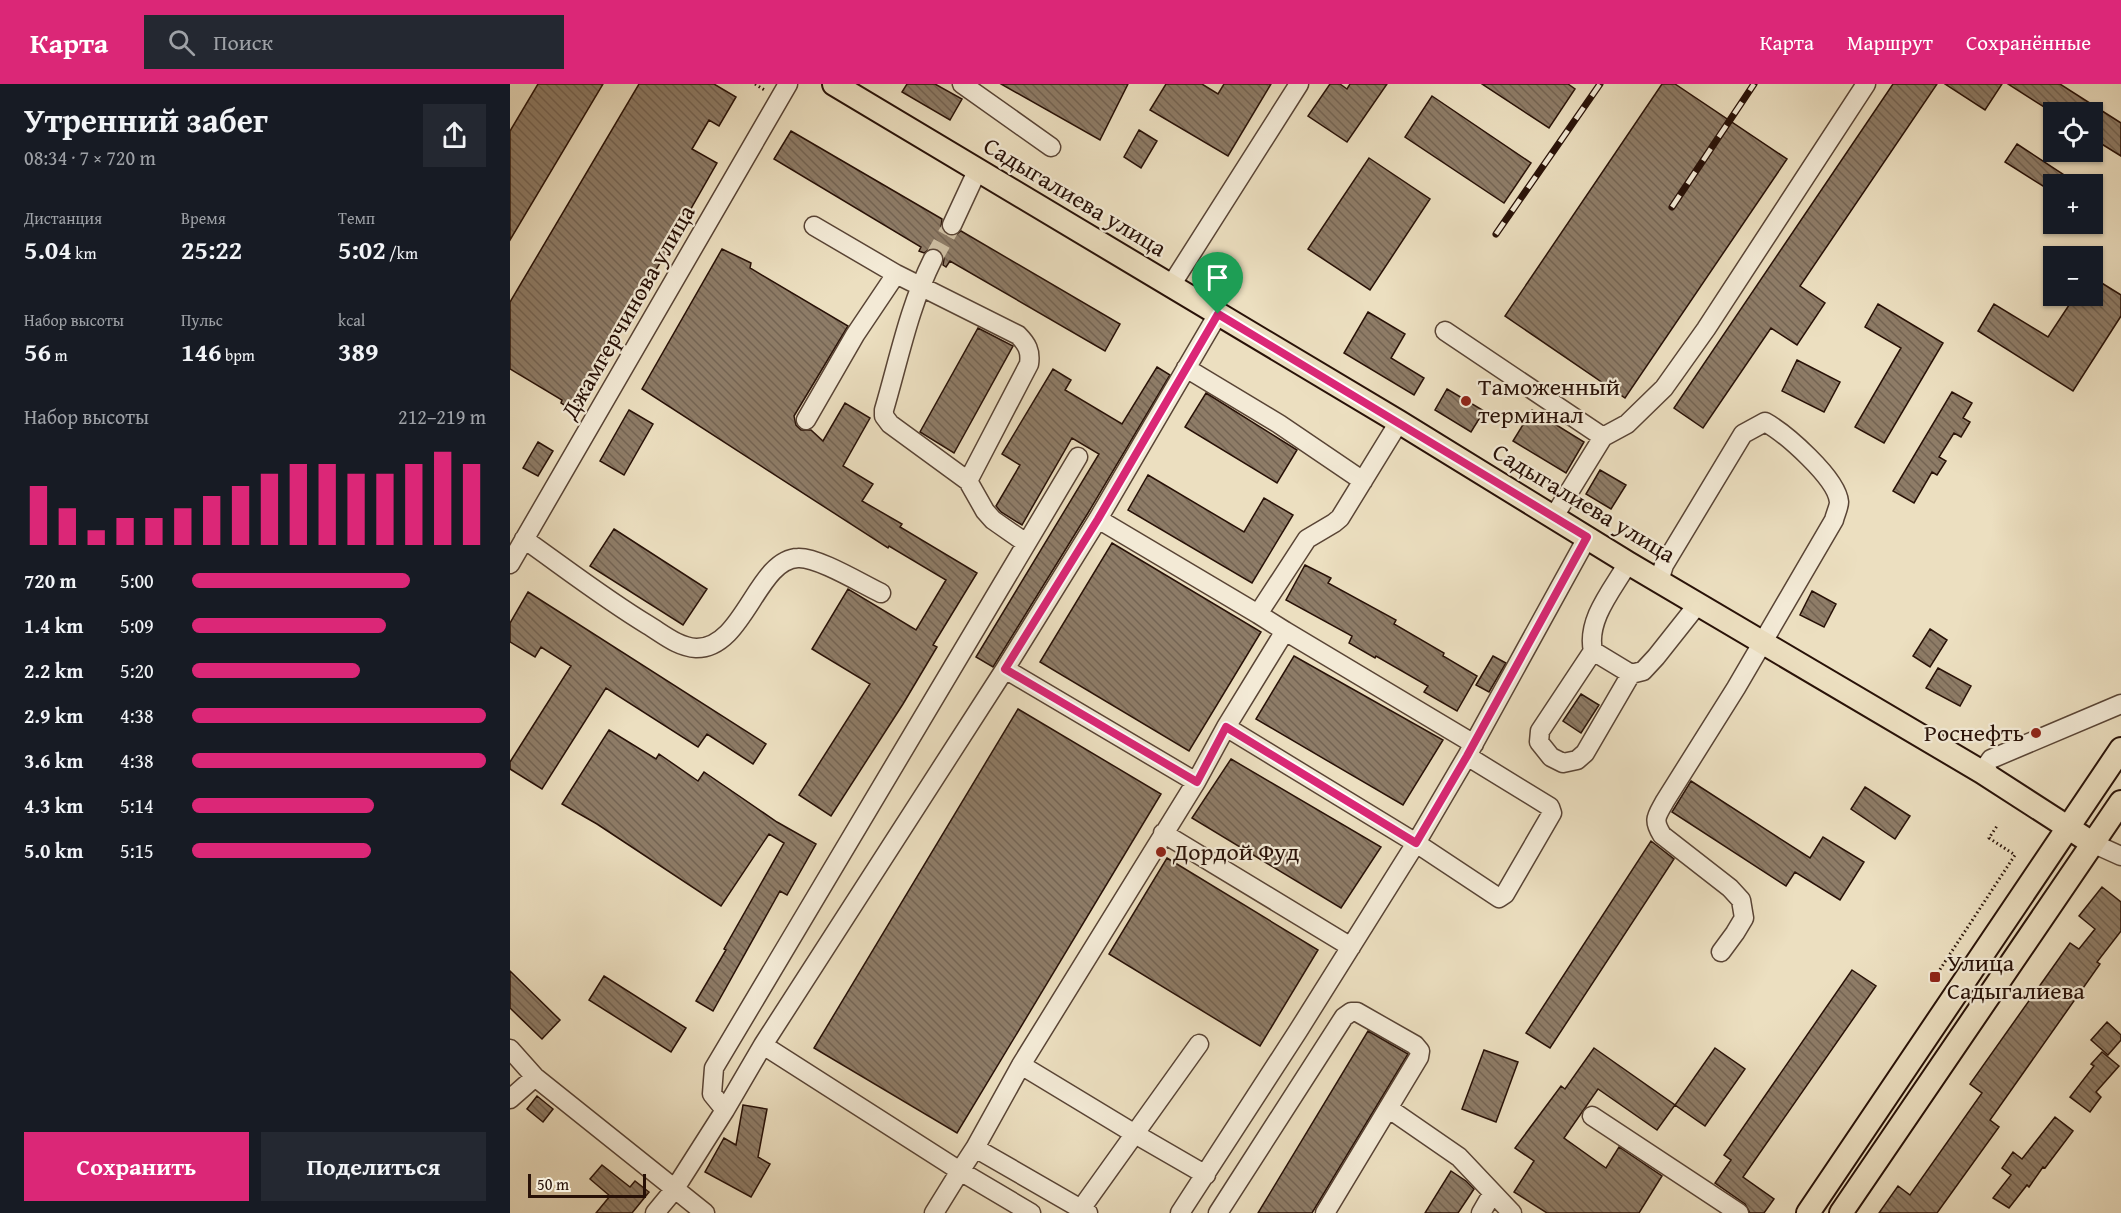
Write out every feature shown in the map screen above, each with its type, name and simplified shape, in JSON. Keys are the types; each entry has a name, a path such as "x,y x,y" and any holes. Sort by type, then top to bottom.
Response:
{"main road":[{"name":"Садыгалиева улица","path":"834,84 1399,422 1628,563 1982,772 2092,843"},
{"path":"1808,1213 2121,749"},
{"path":"1841,1213 2121,802"}],"street":[{"name":"Джамгерчинова улица","path":"510,564 788,84"},
{"path":"962,84 1051,147"},
{"path":"1170,286 1299,84"},
{"path":"1553,518 1603,437 1627,424 1664,388 1706,329 1866,84"},
{"path":"952,225 978,169"},
{"path":"814,226 896,274 1018,335 1027,344 1031,356 1029,364 968,481"},
{"path":"933,259 920,286 884,413 890,424 968,481 985,511 993,520 1026,543"},
{"path":"806,420 855,334 896,274"},
{"path":"655,1213 674,1190 763,1045 1005,669 1098,519 1218,314"},
{"path":"1445,331 1603,437"},
{"path":"1186,368 1279,424 1363,481"},
{"path":"1258,614 1304,543 1340,518 1399,422"},
{"path":"1659,581 1664,565 1743,434 1765,422 1778,429 1830,478 1839,503 1834,520 1656,818 1656,825 1662,835 1730,888 1741,900 1744,918 1721,952"},
{"path":"725,1110 712,1094 714,1068 1078,457"},
{"path":"1098,519 1258,614 1470,750 1550,807 1552,813 1505,894 1499,898 1416,843 1226,727"},
{"path":"1180,1213 1416,843 1587,537"},
{"path":"525,539 615,605 681,646 698,648 713,645 727,635 773,571 786,561 798,558 816,562 881,593"},
{"path":"1628,563 1593,622 1591,641 1593,651 1540,731 1539,742 1551,757 1563,763 1577,760 1585,753 1631,674 1643,670 1656,657 1698,604"},
{"path":"934,1213 975,1148 1021,1065 1163,833 1197,782 1226,727 1285,631"},
{"path":"1593,651 1631,674"},
{"path":"1005,669 1197,782"},
{"path":"1982,772 1991,759 2121,704"},
{"path":"1163,833 1351,947"},
{"name":"Садыгалиева улица","path":"2092,843 2121,856"},
{"path":"1218,1213 1344,1017 1351,1012 1357,1012 1415,1045 1419,1051 1419,1057 1325,1213"},
{"path":"975,1148 1082,1212 1199,1044"},
{"path":"763,1045 960,1171 1031,1213"},
{"path":"510,1049 535,1077 705,1213"},
{"path":"1021,1065 1206,1175"},
{"path":"510,1099 535,1077"},
{"path":"1388,1108 1459,1157 1512,1213"},
{"path":"1592,1116 1739,1213"},
{"path":"1481,1213 1492,1194"}],"path":[{"path":"1935,977 2015,855 1989,838 1996,826"}],"building":[{"path":"538,84 603,84 510,240 510,131"},
{"path":"639,84 714,84 736,97 719,126 709,120 692,149 717,163 575,412 561,403 562,400 510,369 510,302"},
{"path":"907,84 935,84 962,99 950,120 902,92"},
{"path":"1001,84 1128,84 1100,140"},
{"path":"1166,84 1202,84 1218,94 1224,84 1271,84 1228,156 1150,110"},
{"path":"1330,84 1340,84 1347,89 1350,84 1387,84 1347,142 1308,116"},
{"path":"1482,84 1568,84 1575,89 1549,128"},
{"path":"1662,84 1675,84 1787,159 1625,398 1505,316"},
{"path":"1893,84 1937,84 1800,286 1825,303 1797,345 1771,328 1703,428 1674,408"},
{"path":"1945,84 2002,84 1985,110"},
{"path":"2008,84 2060,84 2088,102 2043,102 2043,106"},
{"path":"1432,96 1531,163 1504,203 1405,137"},
{"path":"2103,111 2121,123 2121,156 2103,145"},
{"path":"1139,130 1157,141 1141,168 1124,157"},
{"path":"791,131 942,219 941,227 947,235 954,236 961,231 1120,324 1105,351 950,261 946,267 943,265 942,253 938,249 931,248 924,253 919,251 921,247 774,159"},
{"path":"2017,144 2063,174 2043,174 2043,186 2005,162"},
{"path":"1369,158 1430,199 1370,290 1308,249"},
{"path":"722,249 751,263 750,268 848,326 794,416 796,425 801,430 811,430 823,441 845,403 870,418 843,466 873,484 862,501 902,524 900,527 977,573 933,645 937,647 903,704 831,816 799,795 870,684 812,649 848,589 916,630 946,580 889,546 888,548 642,389"},
{"path":"2103,284 2121,295 2121,316 2073,391 1978,331 1994,304 2048,337 2068,306 2103,306"},
{"path":"1878,304 1943,343 1884,443 1855,427 1901,348 1865,327"},
{"path":"1368,312 1405,334 1391,358 1424,378 1414,395 1344,353"},
{"path":"978,328 1013,346 954,453 920,432"},
{"path":"1797,360 1840,382 1824,412 1782,391"},
{"path":"1157,367 1170,375 993,667 976,657 1099,454 1072,438 1022,525 1001,512 996,506 1020,465 1002,454 1053,369 1071,380 1065,390 1122,424"},
{"path":"1447,389 1484,411 1471,432 1435,410"},
{"path":"1952,392 1972,403 1963,418 1970,422 1961,437 1954,433 1939,457 1946,461 1937,475 1932,472 1914,503 1893,491"},
{"path":"1206,393 1297,450 1277,483 1185,427"},
{"path":"629,410 653,424 624,475 600,461"},
{"path":"1532,410 1584,442 1566,473 1513,441"},
{"path":"538,442 553,451 538,476 523,468"},
{"path":"1600,470 1626,485 1611,509 1586,494"},
{"path":"1148,475 1244,532 1264,498 1293,515 1252,583 1128,510"},
{"path":"614,529 707,589 683,625 590,566"},
{"path":"1112,543 1261,632 1189,751 1040,662"},
{"path":"1305,565 1331,578 1328,583 1396,620 1394,624 1444,653 1443,656 1477,676 1457,711 1424,692 1428,686 1349,643 1352,636 1286,600"},
{"path":"1812,591 1836,604 1824,627 1800,615"},
{"path":"528,592 766,744 753,764 707,734 698,747 606,688 542,789 510,769 510,762 571,666 541,647 535,657 510,642 510,623"},
{"path":"1930,629 1947,640 1930,667 1913,656"},
{"path":"1294,656 1443,740 1403,805 1256,719"},
{"path":"1493,656 1506,663 1489,692 1476,685"},
{"path":"1938,668 1971,686 1960,706 1926,688"},
{"path":"1581,694 1599,705 1581,733 1563,721"},
{"path":"1018,709 1161,794 957,1133 814,1048"},
{"path":"609,730 656,759 659,754 698,781 704,772 777,822 816,844 787,895 780,891 713,1011 696,1001 784,843 769,834 721,906 597,824 562,804"},
{"path":"1231,759 1381,847 1341,908 1192,818"},
{"path":"1691,781 1810,858 1823,837 1864,862 1840,900 1795,872 1786,886 1672,812"},
{"path":"1865,787 1910,816 1895,839 1851,809"},
{"path":"1651,841 1674,859 1550,1048 1526,1033"},
{"path":"1167,858 1318,950 1260,1046 1109,954"},
{"path":"2102,887 2121,902 2121,931 2097,962 2100,964 1990,1120 1999,1127 1937,1213 1879,1213 1898,1186 1910,1195 1982,1093 1970,1084 2070,943 2079,949 2095,929 2079,916"},
{"path":"1852,970 1876,986 1743,1177 1774,1199 1764,1213 1750,1213 1745,1204 1715,1183 1731,1160 1724,1155"},
{"path":"510,971 560,1020 542,1039 510,1008"},
{"path":"604,976 686,1028 671,1052 589,1000"},
{"path":"2107,1022 2121,1035 2121,1040 2108,1055 2091,1040"},
{"path":"1368,1031 1408,1054 1312,1213 1258,1213"},
{"path":"1594,1048 1675,1105 1657,1130 1598,1089 1564,1138 1606,1168 1619,1147 1662,1176 1639,1213 1547,1213 1514,1192 1534,1161 1515,1148 1561,1086 1565,1089"},
{"path":"1715,1048 1745,1069 1705,1126 1675,1105"},
{"path":"1484,1050 1518,1062 1496,1122 1462,1109"},
{"path":"2102,1052 2119,1066 2096,1092 2101,1097 2090,1112 2070,1097 2094,1066 2091,1064"},
{"path":"537,1096 553,1109 543,1122 527,1109"},
{"path":"743,1105 767,1109 758,1157 770,1164 751,1197 705,1172 724,1138 736,1145"},
{"path":"2055,1117 2073,1131 2045,1168 2043,1167 2029,1187 2027,1185 2009,1208 1993,1198 2011,1175 2002,1168 2013,1152 2022,1159"},
{"path":"602,1165 630,1187 635,1181 649,1192 632,1213 596,1213 610,1196 590,1179"},
{"path":"1451,1171 1474,1189 1458,1213 1425,1213"}],"tunnel":[{"path":"933,259 952,225"}],"railway":[{"path":"1496,234 1600,84"},
{"path":"1672,207 1754,84"}],"place":[{"name":"Таможенный терминал","path":"1466,401"},
{"name":"Роснефть","path":"2036,733"},
{"name":"Дордой Фуд","path":"1161,852"},
{"name":"Улица Садыгалиева","path":"1935,977"}],"route":[{"path":"1218,314 1587,537 1467,756 1416,843 1226,727 1197,782 1005,669 1098,519 1218,314"}]}
